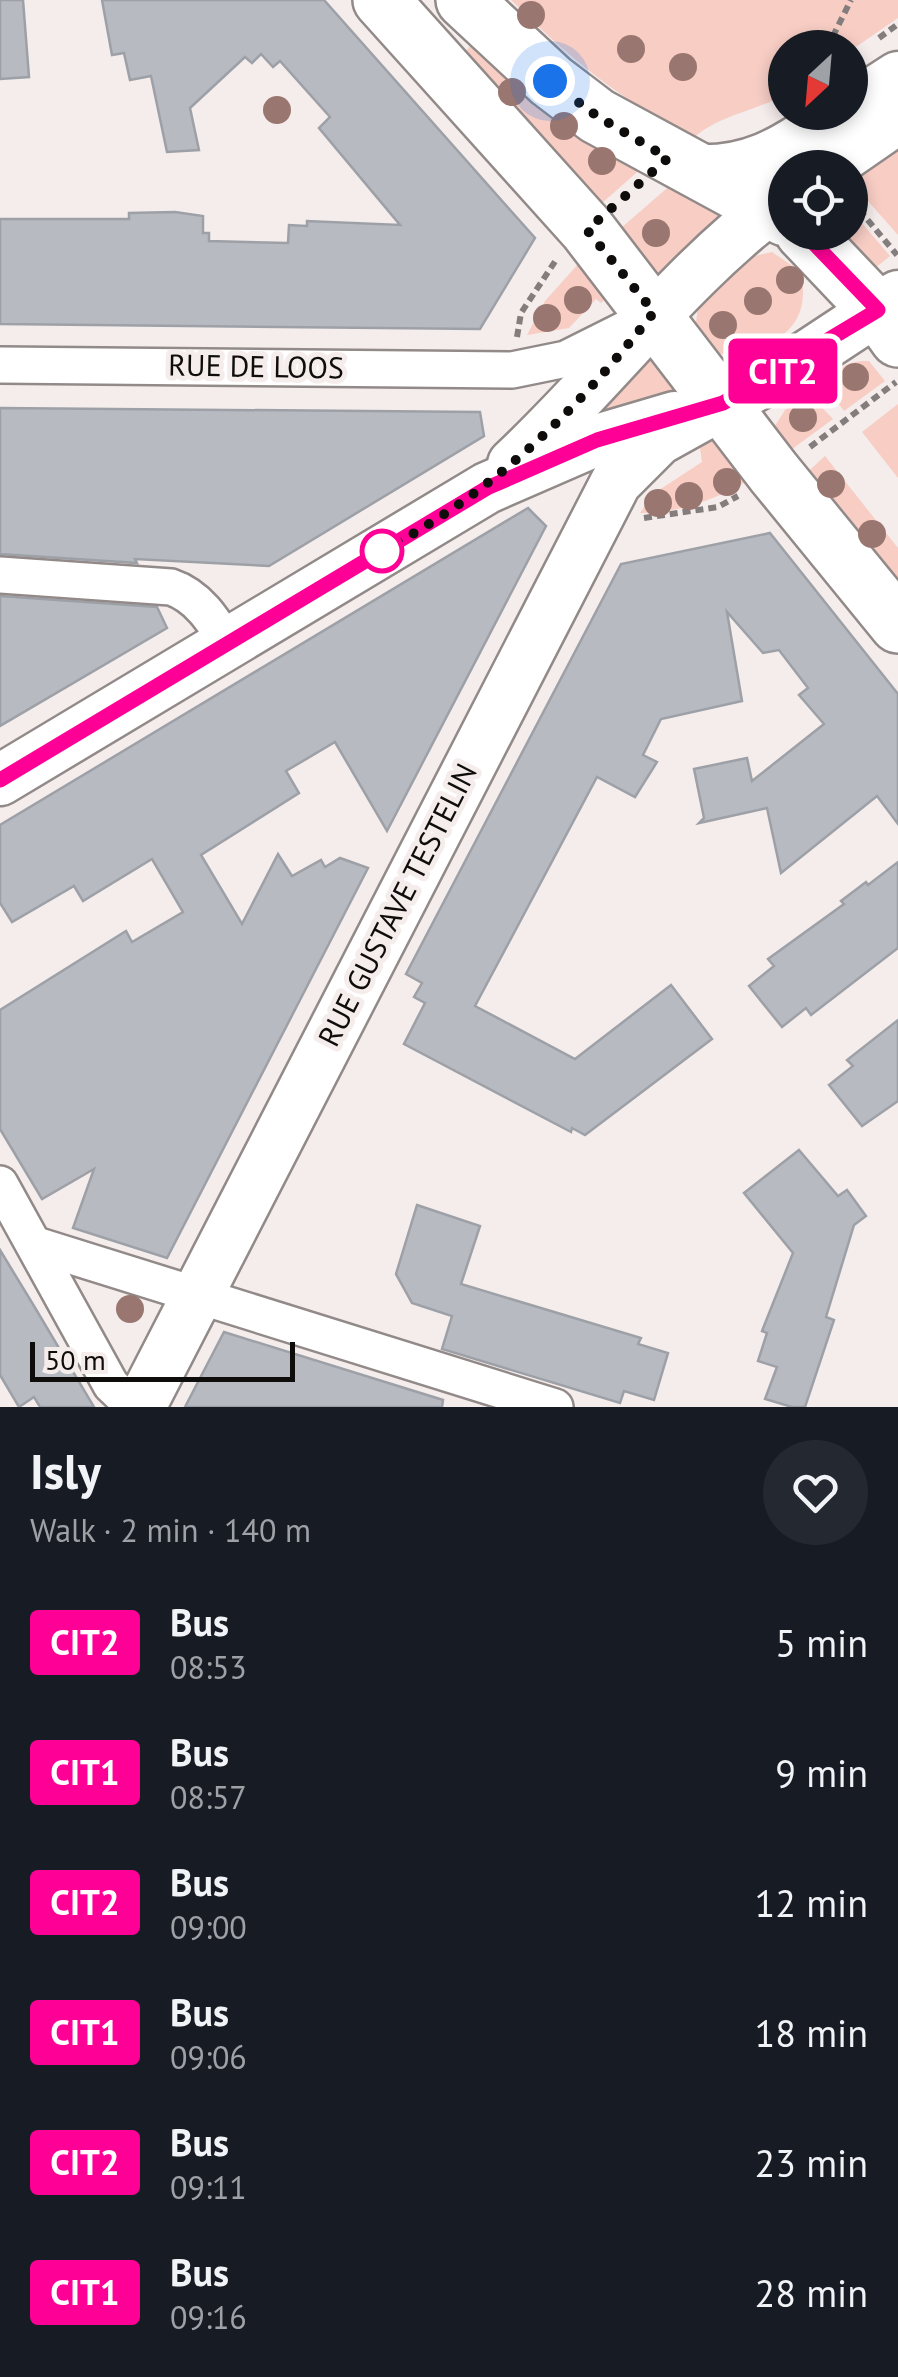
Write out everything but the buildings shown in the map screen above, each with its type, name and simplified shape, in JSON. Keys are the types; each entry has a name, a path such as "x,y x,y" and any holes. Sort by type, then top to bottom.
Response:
{"main road":[{"path":"382,0 587,230 654,312 774,474 898,625"},
{"path":"464,0 576,101 692,170 768,206"},
{"path":"823,250 891,315"}],"street":[{"path":"868,96 898,77"},
{"path":"852,150 898,118"},
{"path":"692,170 732,171 756,164 812,130"},
{"path":"487,488 604,375 654,312 768,227"},
{"name":"RUE DE LOOS","path":"0,365 512,370 590,350 654,312"},
{"path":"0,780 487,488 597,440 723,403 891,315"},
{"name":"RUE GUSTAVE TESTELIN","path":"137,1407 598,514 638,458 658,440 723,403"},
{"path":"0,575 171,586 186,592 200,605 228,644"},
{"path":"0,1184 111,1386 137,1407"},
{"path":"36,1245 555,1407"}],"path":[{"path":"837,30 851,0"},
{"path":"868,220 898,256"},
{"path":"774,474 898,380"}],"shaded area":[{"path":"511,0 898,0 898,18 868,39 868,30 768,30 768,102 714,124 695,137 644,110 553,40"},
{"path":"475,35 644,166 592,212 454,57 468,49"},
{"path":"898,149 898,235 868,201 868,171"},
{"path":"673,183 720,214 658,282 613,235"},
{"path":"868,230 890,256 869,273 848,250 868,250"},
{"path":"772,252 800,271 803,291 795,322 771,342 719,354 695,330 699,299 746,258"},
{"path":"579,263 607,297 601,303 596,299 569,328 527,335 545,301"},
{"path":"650,354 681,394 572,427"},
{"path":"869,361 885,381 844,411 829,391 834,377 848,364"},
{"path":"808,393 833,419 784,455 773,429 785,410"},
{"path":"898,404 898,478 862,432"},
{"path":"714,434 755,476 700,503 640,513 653,494 702,462 699,441"},
{"path":"825,456 898,548 898,600 802,477"}],"bus line":[{"name":"CIT2","path":"0,780 487,488 597,440 723,403 878,310 821,250"}],"route":[{"path":"382,551 487,488 604,375 654,312 587,230 668,158 613,127 550,81"}]}
